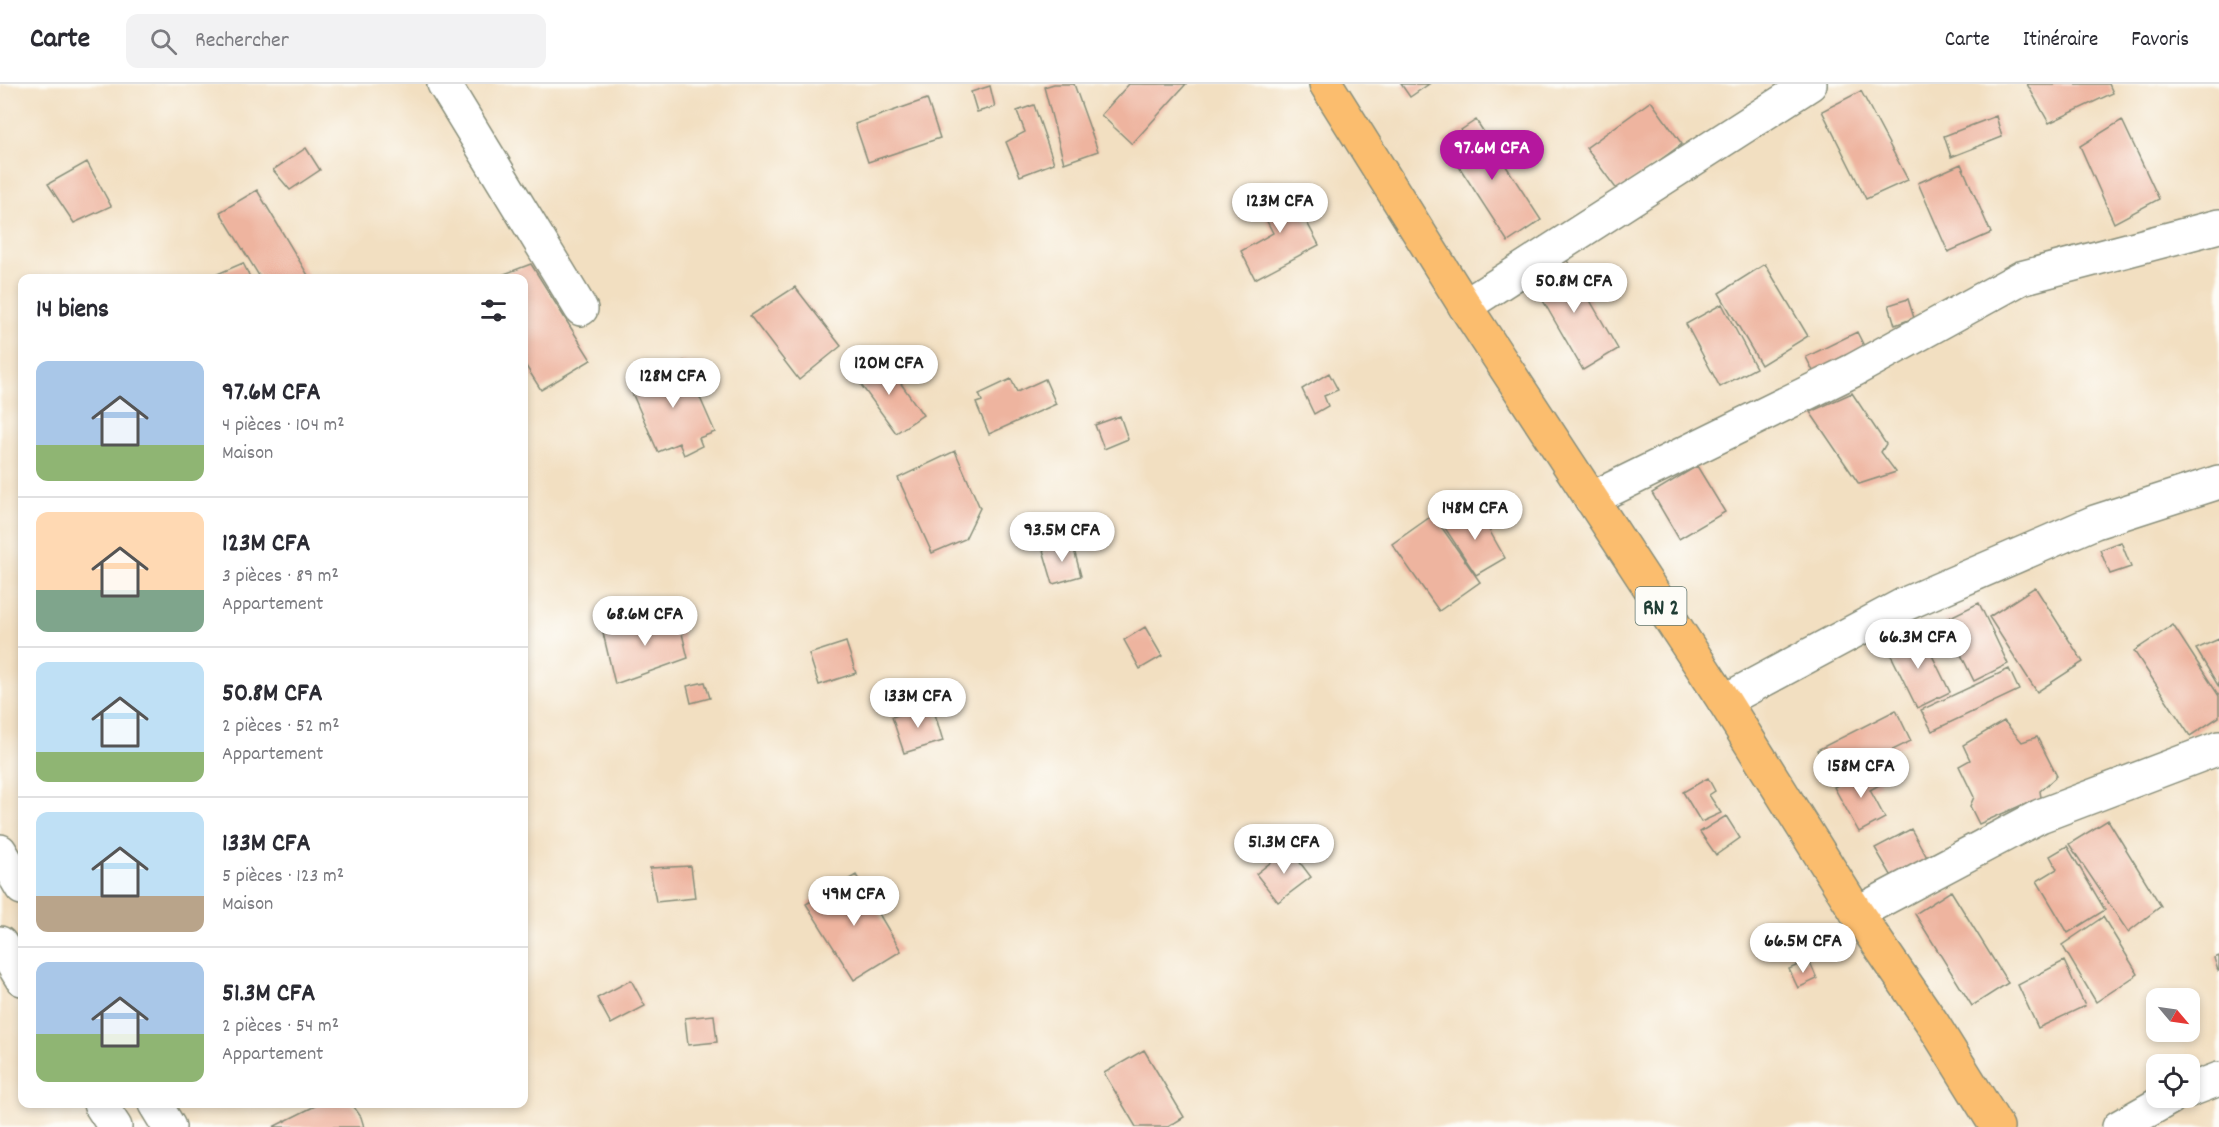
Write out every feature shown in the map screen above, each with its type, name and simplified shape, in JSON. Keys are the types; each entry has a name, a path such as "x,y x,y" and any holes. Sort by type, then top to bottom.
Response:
{"highway":[{"name":"RN 2","path":"1326,84 1465,306 1724,701 1857,913 1933,1024 1997,1127"}],"street":[{"path":"444,84 581,309"},
{"path":"1465,306 1810,84"},
{"path":"1591,498 1854,370 2021,279 2219,226"},
{"path":"1724,701 1903,605 2095,522 2219,482"},
{"path":"1857,913 2040,816 2219,748"},
{"path":"0,851 18,881"},
{"path":"0,943 18,972"},
{"path":"2200,1086 2219,1079"},
{"path":"103,1108 115,1127"},
{"path":"157,1108 169,1127"},
{"path":"2120,1127 2152,1108"}],"building":[{"path":"1054,84 1074,84 1098,151 1064,163 1044,87"},
{"path":"1129,84 1186,84 1132,144 1101,115"},
{"path":"1401,84 1429,84 1410,97"},
{"path":"2027,84 2109,84 2113,93 2049,123"},
{"path":"990,86 995,107 977,112 971,92"},
{"path":"1861,91 1908,180 1866,199 1822,111"},
{"path":"927,99 940,138 868,162 855,124"},
{"path":"1651,101 1682,144 1618,191 1586,148"},
{"path":"1034,105 1054,163 1020,176 1006,142 1025,132 1017,111"},
{"path":"1996,116 2002,137 1951,157 1944,136"},
{"path":"1476,120 1541,220 1508,242 1443,142"},
{"path":"2122,120 2159,199 2114,223 2080,146"},
{"path":"306,148 320,170 290,190 273,170"},
{"path":"87,162 111,206 74,223 48,184"},
{"path":"1961,164 1991,233 1948,252 1918,183"},
{"path":"1287,185 1319,245 1255,279 1241,251 1273,233 1257,202"},
{"path":"257,190 307,274 258,274 220,212"},
{"path":"1565,257 1618,349 1583,370 1530,278"},
{"path":"243,263 248,274 218,274"},
{"path":"531,264 591,360 541,390 528,369 528,274 504,274"},
{"path":"1765,264 1808,336 1761,365 1719,293"},
{"path":"795,287 841,346 799,380 750,316"},
{"path":"1908,299 1914,318 1895,325 1889,305"},
{"path":"1722,304 1756,368 1720,387 1686,324"},
{"path":"1857,332 1869,356 1818,381 1806,357"},
{"path":"883,358 923,415 896,433 856,378"},
{"path":"684,361 715,432 699,438 702,446 684,455 679,443 658,452 629,386"},
{"path":"1329,373 1338,390 1324,396 1328,406 1314,414 1302,389"},
{"path":"1011,379 1017,392 1045,379 1056,404 989,434 976,403 982,401 979,394"},
{"path":"1852,393 1886,444 1881,452 1896,472 1859,484 1810,412"},
{"path":"1120,416 1128,439 1104,449 1095,425"},
{"path":"955,451 980,508 965,539 932,553 898,478"},
{"path":"1697,466 1725,512 1679,539 1652,493"},
{"path":"1476,507 1505,558 1476,575 1443,525"},
{"path":"1433,515 1480,582 1439,611 1392,544"},
{"path":"1072,542 1081,576 1053,584 1043,550"},
{"path":"2121,542 2131,567 2110,574 2100,550"},
{"path":"2035,587 2083,662 2037,692 1989,617"},
{"path":"1979,603 2008,664 1974,681 1944,620"},
{"path":"677,613 688,658 615,684 603,633"},
{"path":"2173,625 2219,696 2219,717 2190,736 2134,651"},
{"path":"1145,627 1162,656 1140,669 1124,640"},
{"path":"1920,631 1950,692 1917,708 1887,647"},
{"path":"2219,639 2219,687 2196,649"},
{"path":"846,642 856,673 819,685 809,654"},
{"path":"2009,669 2019,690 1932,731 1921,710"},
{"path":"705,682 710,698 691,703 687,686"},
{"path":"932,704 943,741 904,753 892,717"},
{"path":"1896,710 1911,741 1832,780 1817,750"},
{"path":"2004,721 2022,742 2037,737 2057,776 2040,791 2042,804 2029,812 2022,805 1979,824 1970,806 1974,797 1959,766 1970,760 1963,745"},
{"path":"1872,766 1881,784 1870,790 1885,818 1859,832 1834,787"},
{"path":"1708,778 1715,791 1709,795 1721,813 1701,822 1683,792"},
{"path":"1726,816 1740,838 1716,855 1700,832"},
{"path":"2108,820 2161,906 2128,932 2069,844"},
{"path":"1911,829 1929,861 1894,880 1875,848"},
{"path":"2067,846 2105,910 2068,933 2037,881 2057,869 2050,856"},
{"path":"1289,848 1311,877 1278,902 1256,874"},
{"path":"691,866 695,898 656,902 650,868"},
{"path":"856,875 901,951 854,980 806,904"},
{"path":"1951,891 2008,983 1972,1006 1915,914"},
{"path":"2103,917 2138,974 2096,1002 2062,945"},
{"path":"2219,956 2219,971 2218,971 2214,958"},
{"path":"1809,960 1817,979 1798,988 1789,969"},
{"path":"2064,961 2085,1006 2038,1028 2018,985"},
{"path":"631,980 645,1006 611,1024 597,998"},
{"path":"714,1015 717,1042 688,1045 685,1018"},
{"path":"1144,1050 1184,1117 1168,1127 1136,1127 1104,1073"},
{"path":"311,1108 355,1108 364,1127 273,1127"}]}
